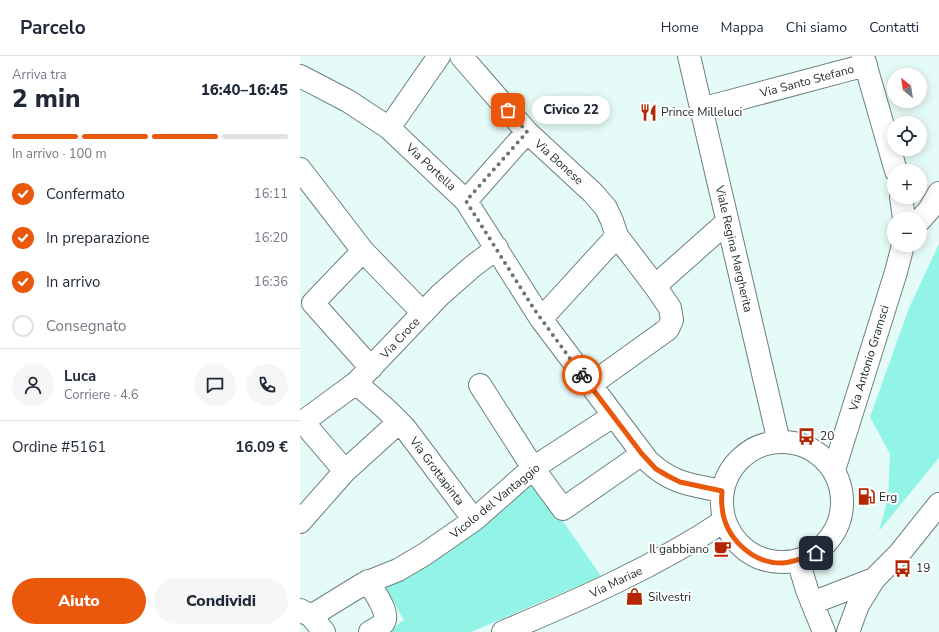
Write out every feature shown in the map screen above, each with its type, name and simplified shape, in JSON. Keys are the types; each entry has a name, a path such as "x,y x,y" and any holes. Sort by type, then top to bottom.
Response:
{"street":[{"path":"389,128 439,56"},
{"name":"Via Bonese","path":"461,56 527,132 602,202 612,221 617,236 667,303 672,314 672,320 668,328 590,385"},
{"name":"Viale Regina Margherita","path":"689,56 779,442"},
{"path":"864,60 894,164"},
{"name":"Via Santo Stefano","path":"701,109 864,60"},
{"name":"Via Portella","path":"300,76 343,98 389,128 466,201 497,248 540,319 642,454 656,469 674,479 693,485 722,491"},
{"path":"466,201 527,132"},
{"path":"300,169 362,251 423,313"},
{"path":"927,212 939,193"},
{"path":"655,286 727,222"},
{"path":"540,319 617,236"},
{"name":"Via Croce","path":"301,423 364,375 450,286 497,248"},
{"path":"306,308 362,251"},
{"name":"Via Antonio Gramsci","path":"834,470 896,272 900,252"},
{"name":"Via Grottapinta","path":"306,308 364,375 474,520"},
{"path":"480,385 534,468 563,509 642,454"},
{"name":"Vicolo del Vantaggio","path":"312,619 368,581 398,570 457,533 534,468 613,416"},
{"path":"300,522 345,471 399,422"},
{"path":"301,423 345,471"},
{"path":"779,442 795,443 810,448 824,457 834,470 841,487 843,506 839,524 829,540 816,553 798,560 783,563 768,561 753,556 731,535 724,521 722,491 728,476 737,462 749,452 763,444 779,442"},
{"path":"848,632 858,605 874,579 899,554 939,504"},
{"name":"Via Mariae","path":"503,632 617,582 674,552 724,521"},
{"path":"798,560 812,603 824,632"},
{"path":"812,603 874,579"},
{"path":"368,581 386,616 384,623 370,632"}],"green space":[{"path":"939,244 939,458 879,531 888,498 890,454 870,417 909,308"},
{"path":"533,478 601,576 471,632 387,632 404,620 382,583"}],"way so far":[{"path":"508,110 527,132 466,201 497,248 540,319 582,375"}],"place":[{"name":"Civico 22","path":"508,110"},
{"name":"Prince Milleluci","path":"648,112"},
{"name":"20","path":"807,436"},
{"name":"Erg","path":"866,497"},
{"name":"Il gabbiano","path":"722,549"},
{"name":"19","path":"903,568"},
{"name":"Silvestri","path":"635,597"}],"route":[{"path":"582,375 642,454 656,469 680,482 722,491 724,521 731,535 753,556 768,561 783,563 798,560 816,553"}]}
